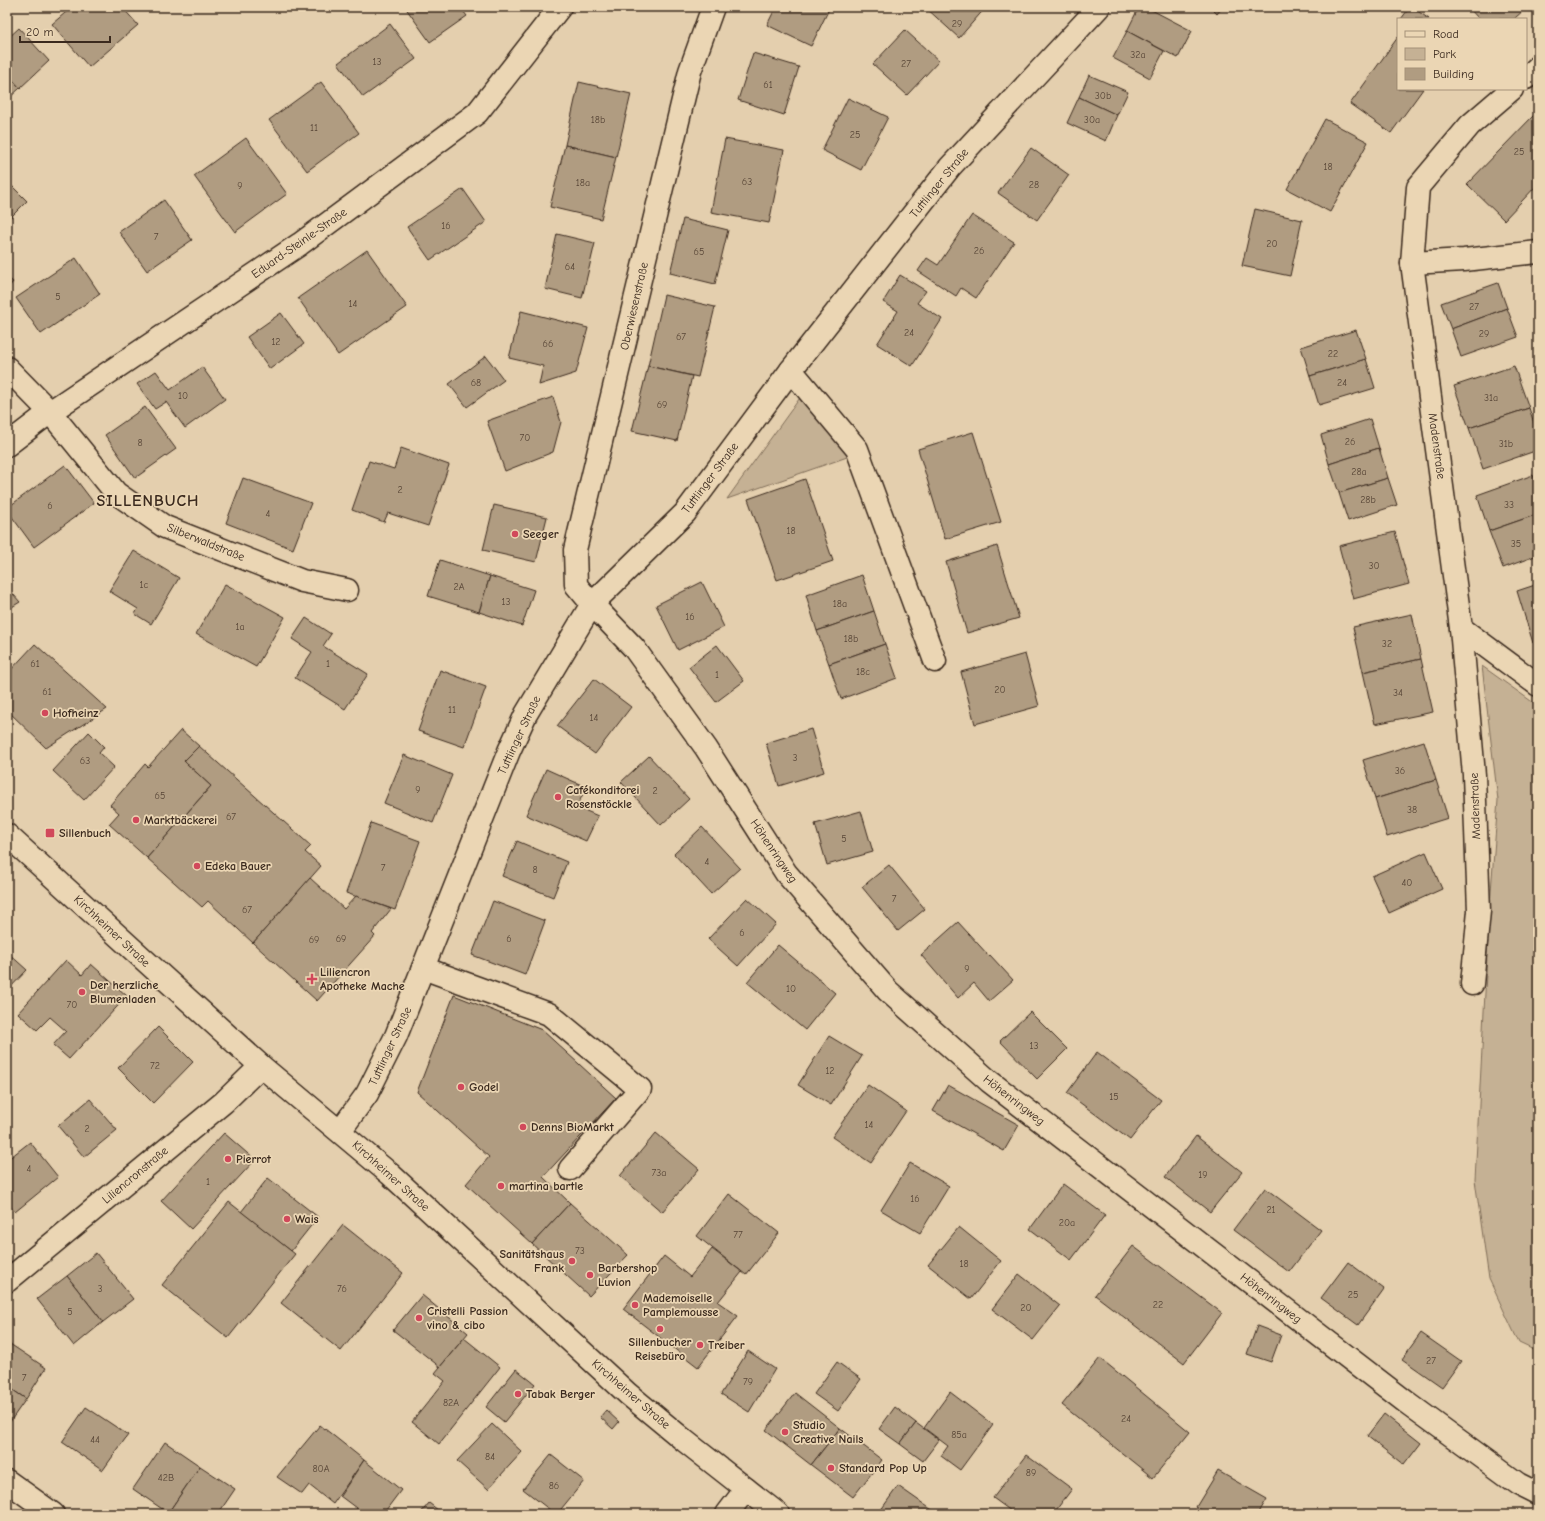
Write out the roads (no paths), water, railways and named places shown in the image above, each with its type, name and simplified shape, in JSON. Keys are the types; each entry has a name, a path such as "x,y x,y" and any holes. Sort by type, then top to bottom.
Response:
{"street":[{"name":"Eduard-Steinle-Straße","path":"7,445 50,412 300,244 477,113 560,7"},
{"name":"Oberwiesenstraße","path":"592,604 576,585 575,550 690,71 713,7"},
{"name":"Tuttlinger Straße","path":"340,1131 367,1094 396,1036 509,751 526,714 592,604 685,513 791,370 950,166 1099,7"},
{"path":"1527,77 1538,68"},
{"name":"Madenstraße","path":"1472,984 1479,904 1474,775 1461,628 1412,263 1418,187 1470,125 1511,90"},
{"path":"1412,263 1464,260 1538,252"},
{"name":"Silberwaldstraße","path":"7,368 50,412 116,493 165,527 302,581 347,590"},
{"path":"791,370 857,450 935,661"},
{"name":"Höhenringweg","path":"592,604 638,654 706,748 786,873 888,991 995,1086 1406,1402 1518,1484 1538,1494"},
{"path":"1461,628 1538,685"},
{"name":"Kirchheimer Straße","path":"7,835 261,1066 390,1174 628,1394 778,1514"},
{"path":"423,968 549,1014 640,1088 570,1169"},
{"name":"Liliencronstraße","path":"7,1281 224,1102 261,1066"},
{"path":"7,1481 53,1514"},
{"path":"727,1514 746,1489"}],"place":[{"name":"Seeger","path":"515,534"},
{"name":"Hofheinz","path":"45,713"},
{"name":"Cafékonditorei Rosenstöckle","path":"558,797"},
{"name":"Marktbäckerei","path":"136,820"},
{"name":"Sillenbuch","path":"50,833"},
{"name":"Edeka Bauer","path":"197,866"},
{"name":"Liliencron Apotheke Mache","path":"312,979"},
{"name":"Der herzliche Blumenladen","path":"82,992"},
{"name":"Godel","path":"461,1087"},
{"name":"Denns BioMarkt","path":"523,1127"},
{"name":"Pierrot","path":"228,1159"},
{"name":"martina bartle","path":"501,1186"},
{"name":"Wais","path":"287,1219"},
{"name":"Sanitätshaus Frank","path":"572,1261"},
{"name":"Barbershop Luvion","path":"590,1275"},
{"name":"Mademoiselle Pamplemousse","path":"635,1305"},
{"name":"Cristelli Passion vino & cibo","path":"419,1318"},
{"name":"Sillenbucher Reisebüro","path":"660,1329"},
{"name":"Treiber","path":"700,1345"},
{"name":"Tabak Berger","path":"518,1394"},
{"name":"Studio Creative Nails","path":"785,1432"},
{"name":"Standard Pop Up","path":"831,1468"}],"district":[{"name":"SILLENBUCH","path":"148,500"}]}
